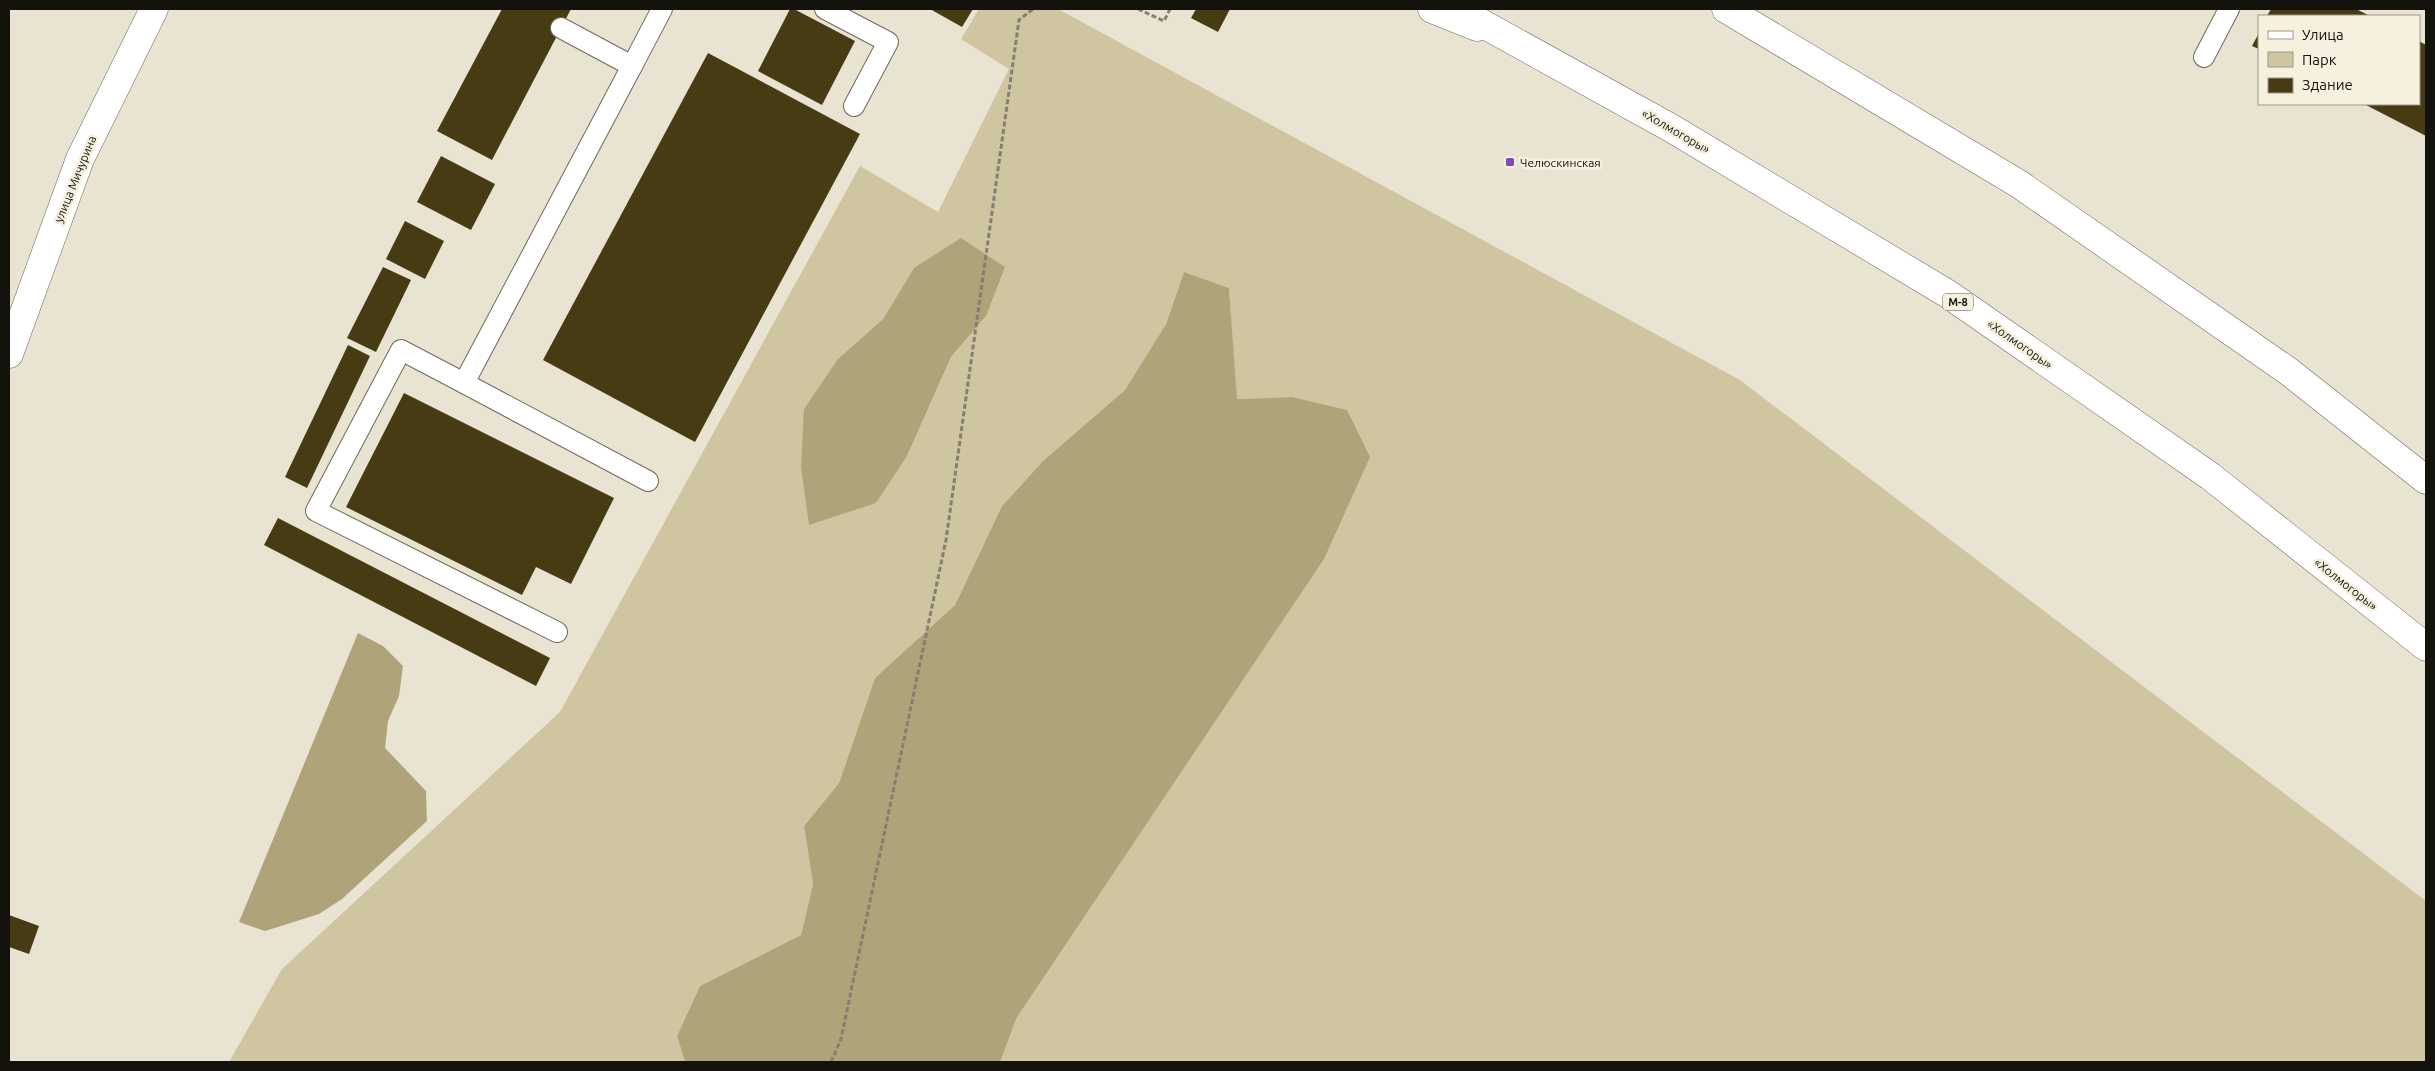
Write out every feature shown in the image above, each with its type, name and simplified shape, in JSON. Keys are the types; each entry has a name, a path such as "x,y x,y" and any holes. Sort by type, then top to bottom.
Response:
{"main road":[{"name":"улица Мичурина","path":"9,354 80,159 154,9"},
{"path":"1432,9 1521,44"},
{"name":"«Холмогоры»","path":"1456,9 1671,128 1948,294 2210,476 2426,647"},
{"path":"1726,9 2019,184 2288,371 2426,480"}],"lane":[{"path":"464,383 662,9"},
{"path":"825,9 888,42 854,106"},
{"path":"2204,58 2229,9"},
{"path":"561,28 632,66"},
{"path":"557,632 316,511 401,350 648,481"}],"path":[{"path":"831,1062 841,1039 946,540 1019,20 1033,9"},
{"path":"1138,9 1164,21 1170,9"}],"green space":[{"path":"979,9 1058,9 1740,380 2426,901 2426,1062 1000,1062 1017,1017 1292,397 1236,399 1229,288 1184,272 1166,324 1125,390 1043,461 1002,506 955,605 875,678 839,783 804,826 813,884 801,935 700,986 677,1036 685,1062 229,1062 282,969 560,712 860,166 938,212 1009,69 961,39","holes":["914,268 986,316 951,357 907,456 838,359 883,319"]}],"shaded area":[{"path":"961,238 1005,267 986,316 951,357 907,456 876,503 809,525 801,467 804,409 838,359 883,319 914,268"},
{"path":"1184,272 1229,288 1237,399 1292,397 1347,410 1370,457 1324,559 1017,1017 1000,1062 685,1062 677,1036 700,986 801,935 813,884 804,826 839,783 875,678 955,605 1002,506 1043,461 1125,390 1166,324"},
{"path":"358,633 383,646 403,666 399,696 388,721 385,748 426,791 427,821 342,899 319,914 265,931 239,922"}],"building":[{"path":"502,9 571,9 492,160 437,131"},
{"path":"790,9 794,9 855,41 822,105 758,71"},
{"path":"930,9 973,9 962,27"},
{"path":"1196,9 1230,9 1218,32 1191,18"},
{"path":"2271,9 2356,9 2368,15 2268,15"},
{"path":"2258,35 2258,49 2252,46"},
{"path":"2420,42 2426,45 2426,136 2366,105 2420,105"},
{"path":"708,53 860,134 695,442 543,360"},
{"path":"441,156 495,184 471,230 417,202"},
{"path":"405,221 444,241 425,279 386,259"},
{"path":"383,267 411,280 376,352 347,338"},
{"path":"348,345 370,356 307,488 285,477"},
{"path":"404,393 614,498 571,584 536,567 522,595 346,507"},
{"path":"278,518 550,658 536,686 264,545"},
{"path":"9,915 39,926 29,954 9,947"}],"place":[{"name":"Челюскинская","path":"1510,162"}]}
